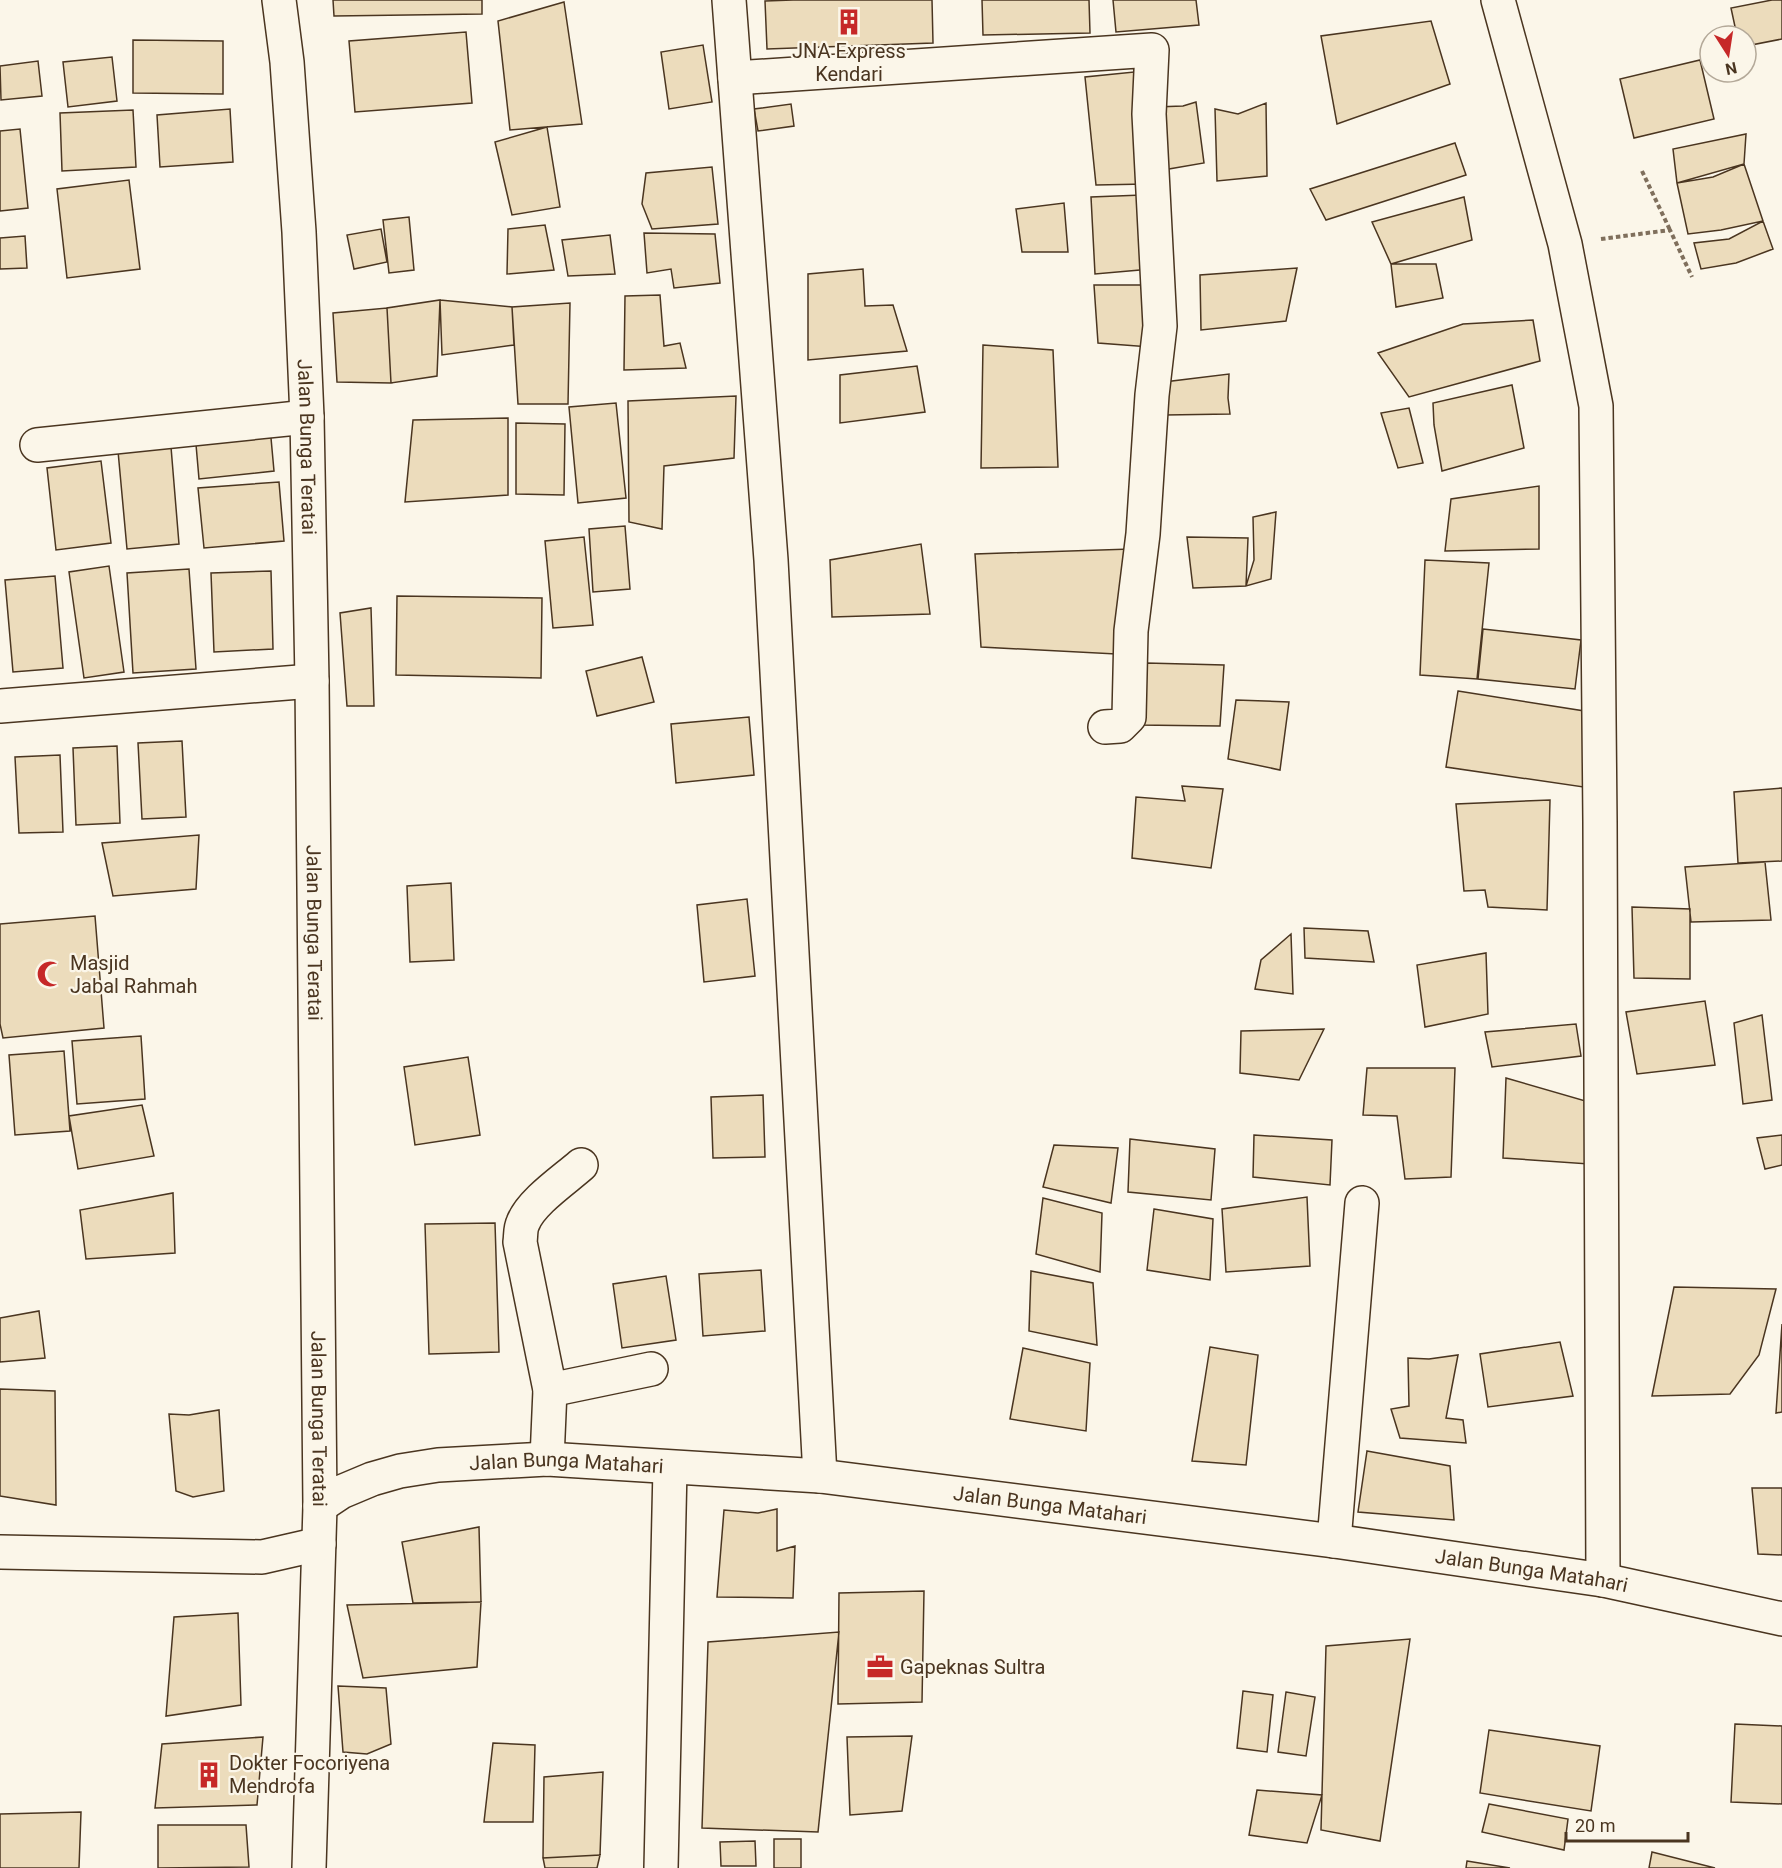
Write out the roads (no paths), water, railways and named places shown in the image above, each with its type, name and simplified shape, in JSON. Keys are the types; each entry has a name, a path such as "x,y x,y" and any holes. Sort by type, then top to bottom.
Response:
{"street":[{"name":"Jalan Bunga Teratai","path":"279,0 288,73 299,232 307,417 312,681 320,1506 309,1868"},
{"path":"729,0 771,560 820,1476"},
{"path":"1498,0 1564,244 1596,406 1603,1580"},
{"path":"735,78 1152,50 1149,114 1160,326 1150,419 1143,534 1131,631 1129,717 1120,726 1105,727"},
{"path":"37,445 307,417"},
{"path":"0,706 312,681"},
{"path":"547,1459 550,1390 520,1242 521,1230 532,1209 581,1165"},
{"path":"1334,1541 1362,1203"},
{"path":"550,1390 651,1369"},
{"name":"Jalan Bunga Matahari","path":"320,1506 341,1492 372,1479 438,1465 547,1459 820,1476 1334,1541 1603,1580 1782,1619"},
{"path":"661,1868 670,1468"},
{"path":"0,1552 262,1557 319,1544"}],"place":[{"name":"JNA Express Kendari","path":"849,22"},
{"name":"Masjid Jabal Rahmah","path":"50,974"},
{"name":"Gapeknas Sultra","path":"880,1667"},
{"name":"Dokter Focoriyena Mendrofa","path":"209,1775"}]}
